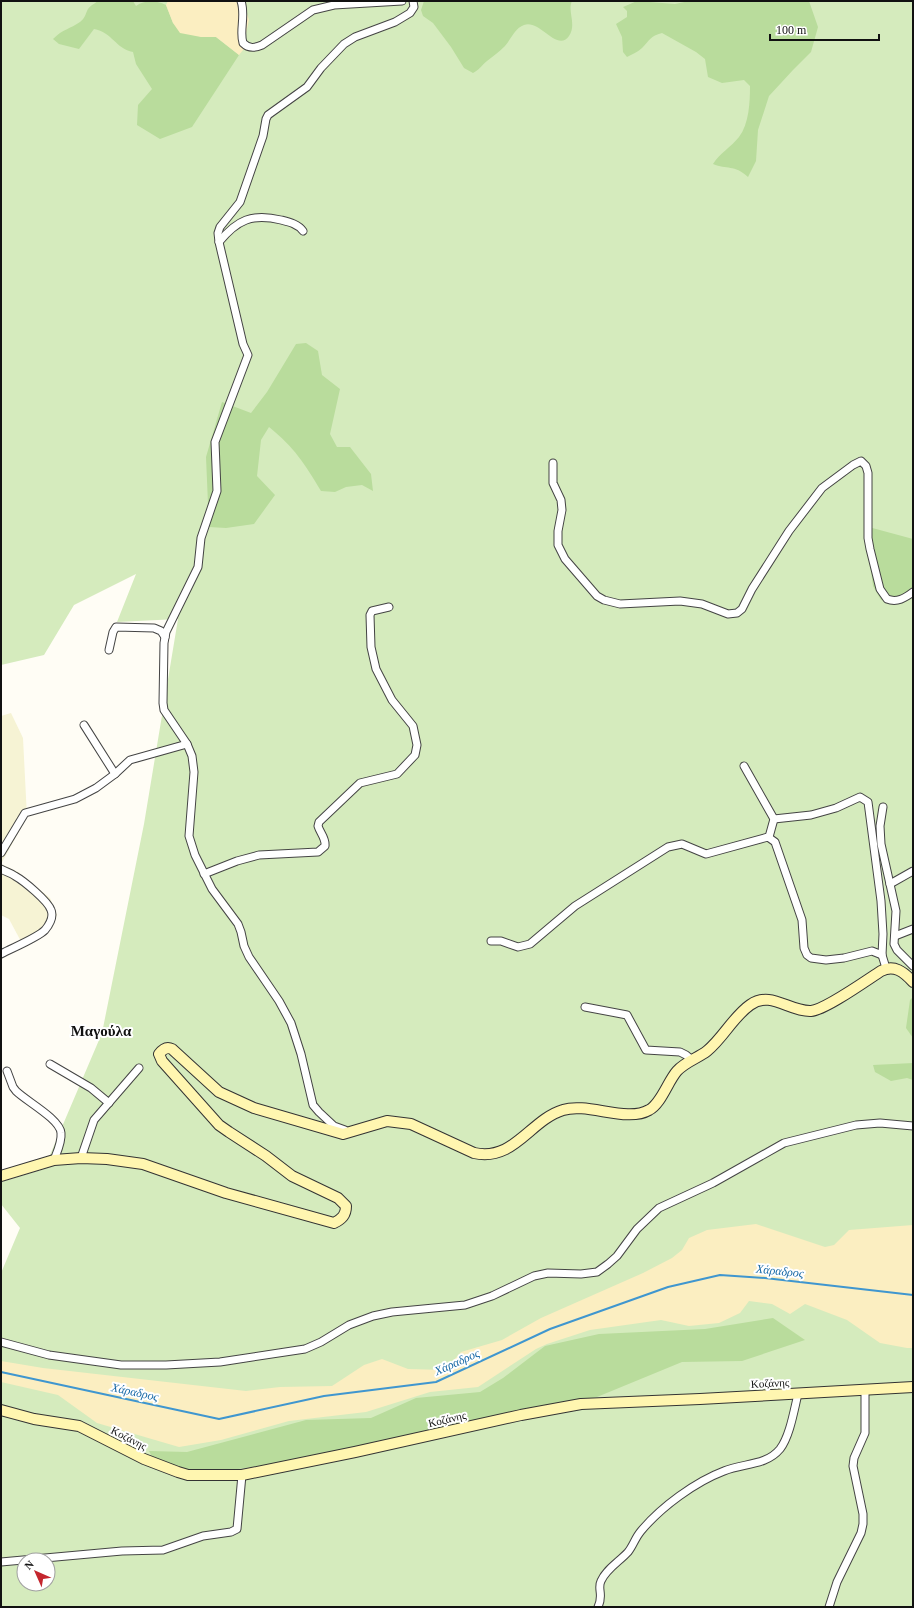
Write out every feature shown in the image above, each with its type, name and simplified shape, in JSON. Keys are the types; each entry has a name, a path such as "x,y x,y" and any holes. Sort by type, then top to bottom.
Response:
{"main road":[{"path":"1,1176 54,1160 81,1158 107,1159 143,1164 226,1193 334,1223 344,1216 346,1211 346,1206 338,1198 292,1176 266,1156 219,1124 160,1058 162,1051 169,1047 219,1092 254,1108 343,1134 387,1121 411,1124 474,1153 483,1155 501,1152 511,1146 545,1118 564,1109 583,1109 629,1114 642,1113 650,1110 678,1069 708,1050 729,1025 750,1005 757,1001 763,999 771,1000 803,1010 819,1009 889,967 897,969 905,974 913,982"},
{"name":"Κοζάνης","path":"1,1410 34,1419 79,1426 144,1459 188,1475 242,1475 355,1452 521,1415 581,1404 913,1387"}],"street":[{"path":"241,1 243,21 242,39 243,44 249,48 255,48 262,45 306,14 320,7 402,1"},
{"path":"351,1132 334,1126 313,1105 301,1054 291,1023 270,987 249,957 244,946 238,924 215,894 195,855 189,836 194,772 192,756 187,744 164,710 164,643 165,637 198,567 201,538 217,491 215,442 248,355 243,344 219,242 218,233 220,227 240,202 263,136 268,115 306,86 326,62 344,44 355,37 376,30 403,17 414,7 413,1"},
{"path":"219,242 229,230 237,224 256,217 274,218 286,221 301,228 303,231"},
{"path":"553,463 553,482 561,500 562,510 558,531 558,546 566,559 597,596 604,600 620,604 680,601 702,604 728,614 737,613 742,609 752,589 789,531 822,488 853,464 861,461 864,463 868,473 868,538 880,589 887,599 895,601 904,598 913,592"},
{"path":"204,874 237,861 259,855 318,852 325,846 326,842 319,830 319,822 360,783 396,774 415,755 417,745 413,726 392,700 376,669 371,647 370,615 372,611 389,607"},
{"path":"109,650 113,632 116,627 154,628 161,631 165,637"},
{"path":"84,725 115,774"},
{"path":"1,853 24,813 75,799 96,788 115,774 130,760 187,744"},
{"path":"744,766 774,819 769,837"},
{"path":"774,819 811,815 836,808 860,797 868,802 881,901 883,934 882,955 886,968"},
{"path":"883,807 880,826 881,844 896,911 894,944 897,950 913,966"},
{"path":"491,941 501,941 518,947 530,944 575,906 668,847 683,844 706,854 769,837"},
{"path":"769,837 775,842 800,911 804,948 808,955 811,958 826,960 844,958 872,951 882,955"},
{"path":"1,869 16,876 48,904 52,917 43,932 1,954"},
{"path":"890,884 913,872"},
{"path":"895,936 913,929"},
{"path":"585,1007 627,1015 646,1050 680,1052 686,1054 692,1060"},
{"path":"50,1064 91,1088 109,1103"},
{"path":"81,1158 94,1120 139,1068"},
{"path":"7,1071 17,1093 49,1117 60,1129 61,1136 54,1160"},
{"path":"1,1342 49,1355 121,1365 166,1365 220,1362 305,1349 321,1342 349,1325 373,1316 392,1312 465,1306 492,1296 534,1276 548,1273 581,1274 597,1272 617,1256 637,1229 659,1208 713,1183 784,1143 856,1125 880,1123 913,1126"},
{"path":"829,1607 836,1582 861,1533 863,1524 863,1514 853,1466 854,1458 865,1433 865,1389"},
{"path":"598,1607 601,1598 599,1586 601,1580 628,1552 640,1532 656,1515 706,1479 728,1469 768,1459 780,1448 789,1429 798,1394"},
{"path":"1,1562 122,1551 163,1550 203,1536 231,1532 237,1529 242,1475"}],"shaded area":[{"path":"11,713 23,738 27,817 1,864 1,716"},
{"path":"1,864 18,872 50,898 57,915 49,931 24,947 9,919 1,915"}],"green space":[{"path":"1,1 913,1 913,1607 1,1607 1,1273 20,1228 1,1204 1,1182 44,1169 102,1033 144,824 178,619 117,622 136,574 74,605 44,655 1,665"},
{"path":"98,1 133,1 136,6 147,2 162,3 166,5 173,23 201,37 216,37 239,55 192,127 160,139 137,125 138,105 152,89 136,64 133,52 122,48 105,33 94,29 79,49 59,44 53,39 60,33 81,21 89,8"},
{"path":"424,1 572,1 572,27 569,36 564,40 559,41 530,24 521,26 503,48 473,73 464,68 451,47 433,23 423,16 421,10"},
{"path":"637,1 675,4 689,1 809,1 818,27 811,52 769,96 758,130 756,161 748,177 739,170 713,164 736,141 745,126 750,99 750,86 744,80 722,83 708,77 705,59 696,52 662,33 653,37 637,52 627,57 623,52 622,37 616,24 627,17 627,11 623,7"},
{"path":"306,343 318,351 322,375 340,389 330,434 337,447 350,447 371,474 373,491 362,485 346,487 335,492 321,491 310,472 298,456 278,434 269,427 261,440 257,476 275,495 254,524 226,528 209,527 206,457 222,402 251,413 267,392 296,344"},
{"path":"865,526 913,539 913,590 895,603 881,600 873,586"},
{"path":"913,997 913,1038 906,1028 910,1000"},
{"path":"913,1063 913,1080 907,1078 891,1081 875,1072 873,1065"},
{"path":"773,1318 805,1340 742,1361 682,1362 597,1397 454,1425 361,1447 226,1471 190,1470 153,1459 149,1451 187,1452 306,1420 371,1418 416,1398 480,1392 503,1378 545,1346 599,1334 705,1329"}],"sand":[{"path":"168,1 243,1 249,20 245,38 248,44 239,55 216,37 201,37 180,33 173,23 166,5"},
{"path":"756,1224 825,1247 834,1245 849,1230 913,1225 913,1348 880,1343 847,1320 805,1304 790,1314 772,1304 749,1301 740,1313 719,1323 689,1326 661,1320 590,1330 536,1349 478,1387 430,1392 366,1412 289,1421 221,1440 179,1447 97,1423 58,1395 1,1382 1,1361 43,1368 246,1391 280,1387 332,1386 364,1365 382,1359 408,1369 445,1370 461,1352 502,1340 541,1318 643,1273 672,1258 682,1250 689,1238 707,1230"}],"waterway":[{"name":"Χάραδρος","path":"1,1372 219,1419 324,1396 436,1382 550,1329 668,1287 720,1275 765,1278 913,1295"}],"district":[{"name":"Μαγούλα","path":"101,1031"}]}
